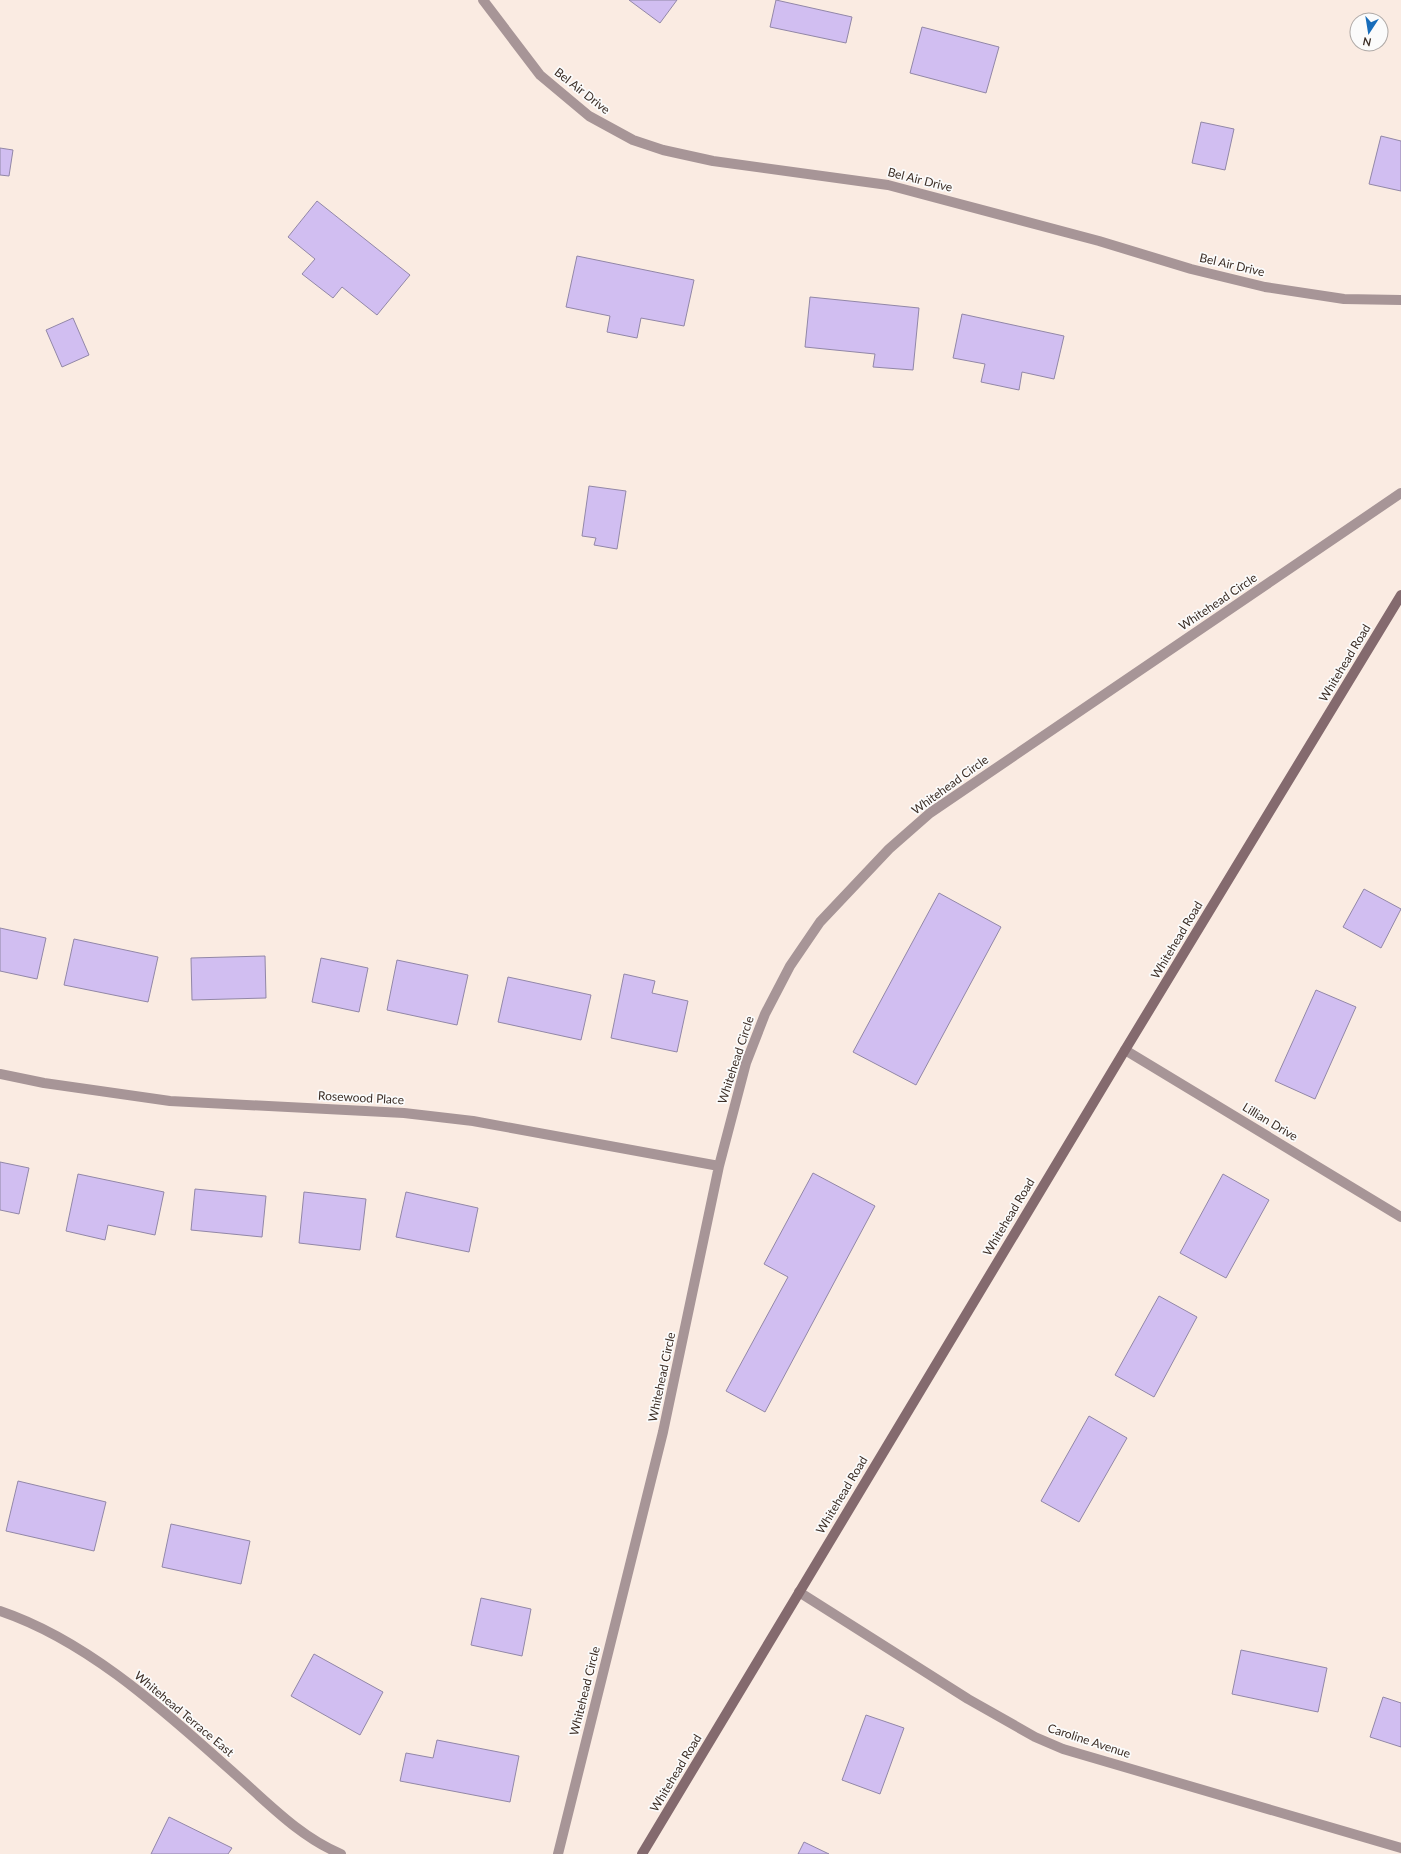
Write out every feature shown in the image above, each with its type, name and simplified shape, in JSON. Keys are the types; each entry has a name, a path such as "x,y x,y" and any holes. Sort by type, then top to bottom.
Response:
{"main road":[{"name":"Whitehead Road","path":"642,1854 1125,1050 1400,599"}],"street":[{"name":"Bel Air Drive","path":"483,0 540,75 589,116 633,140 663,150 713,161 888,185 1099,241 1191,269 1265,287 1344,299 1401,300"},
{"name":"Whitehead Circle","path":"558,1854 664,1432 719,1166 746,1063 764,1014 790,966 820,922 889,849 930,813 1401,493"},
{"name":"Lillian Drive","path":"1125,1050 1401,1217"},
{"name":"Rosewood Place","path":"0,1074 44,1083 170,1101 404,1113 473,1121 719,1166"},
{"name":"Caroline Avenue","path":"799,1592 968,1699 1035,1737 1063,1749 1401,1848"},
{"name":"Whitehead Terrace East","path":"0,1611 26,1620 54,1634 104,1667 176,1722 309,1838 341,1854"}],"building":[{"path":"629,0 677,0 660,23"},
{"path":"776,0 852,17 846,43 770,27"},
{"path":"922,27 999,47 986,93 910,73"},
{"path":"1201,122 1234,129 1225,170 1192,163"},
{"path":"1381,136 1401,141 1401,191 1369,184"},
{"path":"0,148 13,150 9,176 0,175"},
{"path":"317,201 410,275 377,315 342,287 333,298 302,274 315,259 288,237"},
{"path":"577,256 694,280 684,326 641,318 637,338 607,332 610,316 566,307"},
{"path":"810,297 919,308 913,370 873,367 875,354 805,347"},
{"path":"962,314 1064,336 1054,379 1022,372 1019,390 981,382 985,364 953,358"},
{"path":"73,318 89,355 62,367 46,330"},
{"path":"589,486 626,491 617,549 594,545 596,538 582,536"},
{"path":"1364,889 1401,909 1381,948 1343,927"},
{"path":"939,893 1001,927 916,1085 853,1052"},
{"path":"0,928 46,938 37,979 0,971"},
{"path":"74,939 158,957 148,1002 64,985"},
{"path":"265,956 266,998 192,1000 191,958"},
{"path":"321,958 368,968 359,1012 312,1002"},
{"path":"397,960 468,975 457,1025 387,1010"},
{"path":"624,974 655,981 652,993 688,1001 677,1052 611,1038"},
{"path":"508,977 591,995 581,1040 498,1022"},
{"path":"1316,990 1356,1007 1315,1099 1275,1081"},
{"path":"0,1162 29,1168 19,1214 0,1210"},
{"path":"813,1173 875,1206 765,1412 726,1391 788,1277 764,1264"},
{"path":"78,1174 164,1192 155,1235 108,1225 105,1240 66,1231"},
{"path":"1223,1174 1269,1200 1226,1278 1180,1253"},
{"path":"195,1189 266,1196 262,1237 191,1230"},
{"path":"304,1192 366,1199 360,1250 299,1243"},
{"path":"406,1192 478,1208 469,1252 396,1237"},
{"path":"1159,1296 1197,1317 1154,1397 1115,1375"},
{"path":"1089,1416 1127,1438 1079,1522 1041,1501"},
{"path":"18,1481 106,1502 94,1551 6,1531"},
{"path":"171,1524 250,1541 241,1584 162,1567"},
{"path":"481,1598 531,1609 522,1656 471,1645"},
{"path":"1241,1650 1327,1668 1318,1712 1232,1694"},
{"path":"314,1654 383,1692 360,1735 291,1696"},
{"path":"1383,1697 1401,1703 1401,1747 1370,1737"},
{"path":"866,1715 904,1728 880,1794 842,1780"},
{"path":"437,1740 519,1756 510,1802 400,1781 406,1753 433,1758"},
{"path":"169,1817 232,1848 228,1854 151,1854"},
{"path":"804,1842 829,1854 798,1854"}]}
